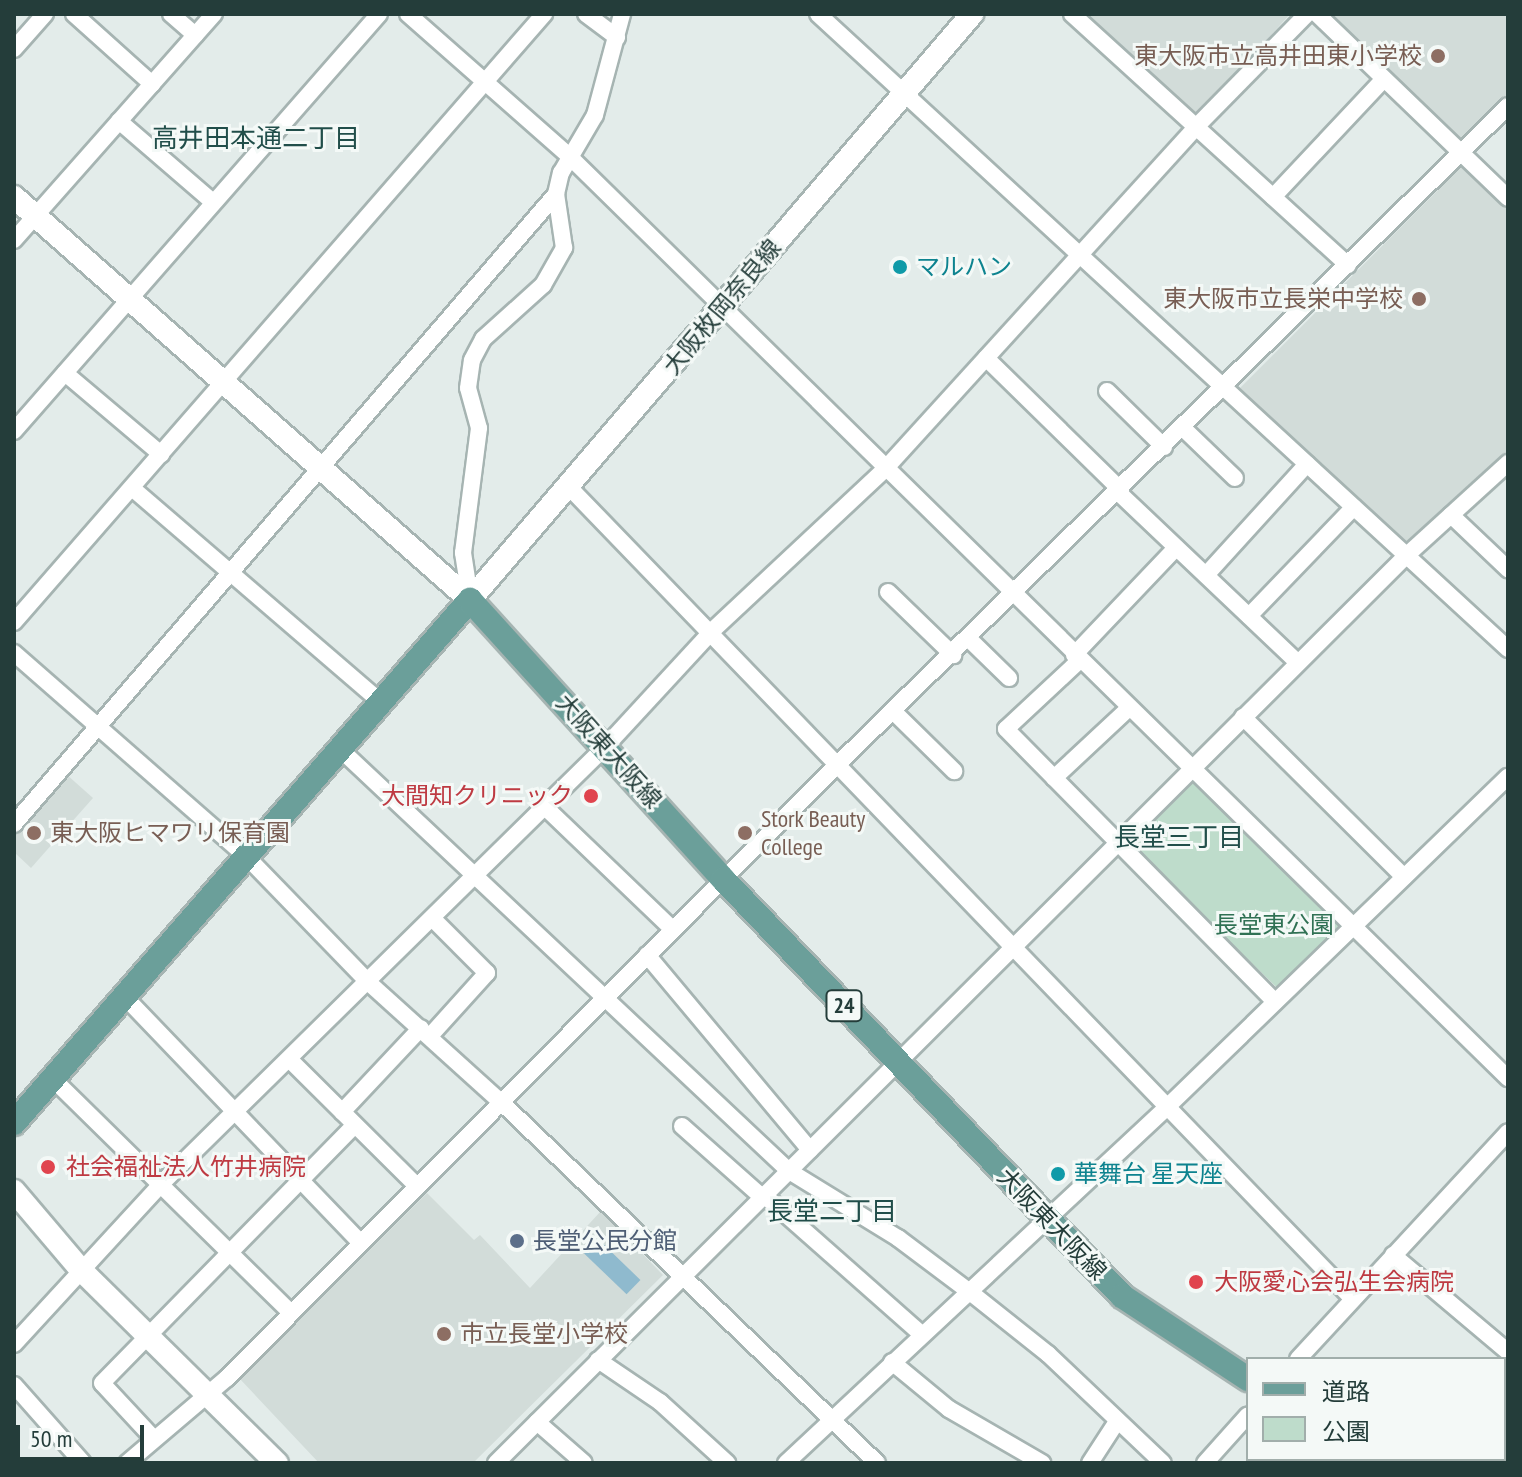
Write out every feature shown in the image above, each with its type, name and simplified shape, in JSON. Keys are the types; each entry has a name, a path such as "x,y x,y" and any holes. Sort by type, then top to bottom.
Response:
{"main road":[{"path":"14,1123 470,600"},
{"name":"大阪東大阪線","path":"470,600 606,746 723,879 1122,1296 1246,1378"}],"street":[{"path":"14,49 45,14"},
{"path":"74,14 152,84"},
{"path":"171,14 195,35"},
{"path":"14,240 214,14"},
{"path":"14,431 379,14"},
{"path":"408,14 570,157 1508,1078"},
{"path":"14,622 488,84 544,14"},
{"path":"586,14 617,37"},
{"path":"14,824 556,194 570,157 595,115 622,14"},
{"path":"818,14 1354,507 1505,639"},
{"name":"大阪枚岡奈良線","path":"470,600 972,14"},
{"path":"1072,14 1348,265"},
{"path":"17,1333 163,1182 606,746 712,631 885,469 1195,128 1307,14"},
{"path":"1317,14 1508,198"},
{"path":"1273,197 1384,79"},
{"path":"127,1463 208,1395 835,767 1014,596 1508,106"},
{"path":"119,121 213,202"},
{"path":"470,600 462,574 479,443 468,388 472,360 483,339 543,285 564,248 556,194"},
{"path":"14,197 470,600"},
{"path":"986,358 1176,548 1298,663"},
{"path":"65,373 161,454"},
{"path":"1107,391 1164,447"},
{"path":"1183,428 1235,478"},
{"path":"496,1463 1243,717 1407,555 1508,463"},
{"path":"1206,575 1307,464"},
{"path":"569,487 712,631 835,767 1352,1298"},
{"path":"132,488 233,571 380,701"},
{"path":"1249,616 1354,507"},
{"path":"1451,515 1508,569"},
{"path":"1176,548 1077,658 1006,729 1275,1002"},
{"path":"888,592 953,655"},
{"path":"969,639 1009,678"},
{"path":"14,653 246,856 368,982 501,1102 877,1463"},
{"path":"1054,778 1129,708"},
{"path":"893,711 954,771"},
{"path":"1243,717 1404,877"},
{"path":"339,748 789,1171 898,1238 970,1292 1048,1354 1116,1423 1163,1463"},
{"path":"786,1463 970,1292 1044,1217 1166,1108 1508,777"},
{"path":"545,807 672,929"},
{"path":"342,1112 487,973 433,919"},
{"path":"647,955 810,1150"},
{"path":"123,995 360,1242"},
{"path":"289,1059 417,1186"},
{"path":"52,1078 163,1182 290,1312"},
{"path":"154,1439 102,1383 355,1125"},
{"path":"682,1126 922,1335"},
{"path":"1300,1357 1508,1132"},
{"path":"14,1191 81,1270 208,1395 266,1460"},
{"path":"1393,1255 1508,1352"},
{"path":"598,1360 660,1402 727,1463"},
{"path":"892,1362 949,1409 1042,1463"},
{"path":"14,1385 83,1463"},
{"path":"1205,1463 1246,1417"},
{"path":"537,1422 584,1463"},
{"path":"1090,1463 1116,1423"}],"shaded area":[{"path":"1083,14 1290,14 1196,119"},
{"name":"東大阪市立高井田東小学校","path":"1324,14 1508,14 1508,98 1462,144"},
{"name":"東大阪市立長栄中学校","path":"1463,165 1508,210 1508,450 1406,545 1240,388"},
{"path":"66,774 93,798 31,868 14,852 14,831"},
{"name":"市立長堂小学校","path":"427,1193 474,1240 480,1235 530,1288 601,1211 663,1275 473,1463 319,1463 240,1379"}],"green space":[{"name":"長堂東公園","path":"1191,778 1344,926 1281,991 1128,843"}],"water":[{"path":"598,1239 640,1280 627,1294 584,1253"}],"place":[{"name":"東大阪市立高井田東小学校","path":"1438,56"},
{"name":"マルハン","path":"900,267"},
{"name":"東大阪市立長栄中学校","path":"1419,299"},
{"name":"大間知クリニック","path":"591,796"},
{"name":"東大阪ヒマワリ保育園","path":"34,833"},
{"name":"Stork Beauty College","path":"745,833"},
{"name":"社会福祉法人竹井病院","path":"48,1167"},
{"name":"華舞台 星天座","path":"1058,1174"},
{"name":"長堂公民分館","path":"517,1241"},
{"name":"大阪愛心会弘生会病院","path":"1196,1282"},
{"name":"市立長堂小学校","path":"444,1334"}],"district":[{"name":"高井田本通二丁目","path":"256,138"},
{"name":"長堂三丁目","path":"1179,837"},
{"name":"長堂二丁目","path":"832,1211"}]}
